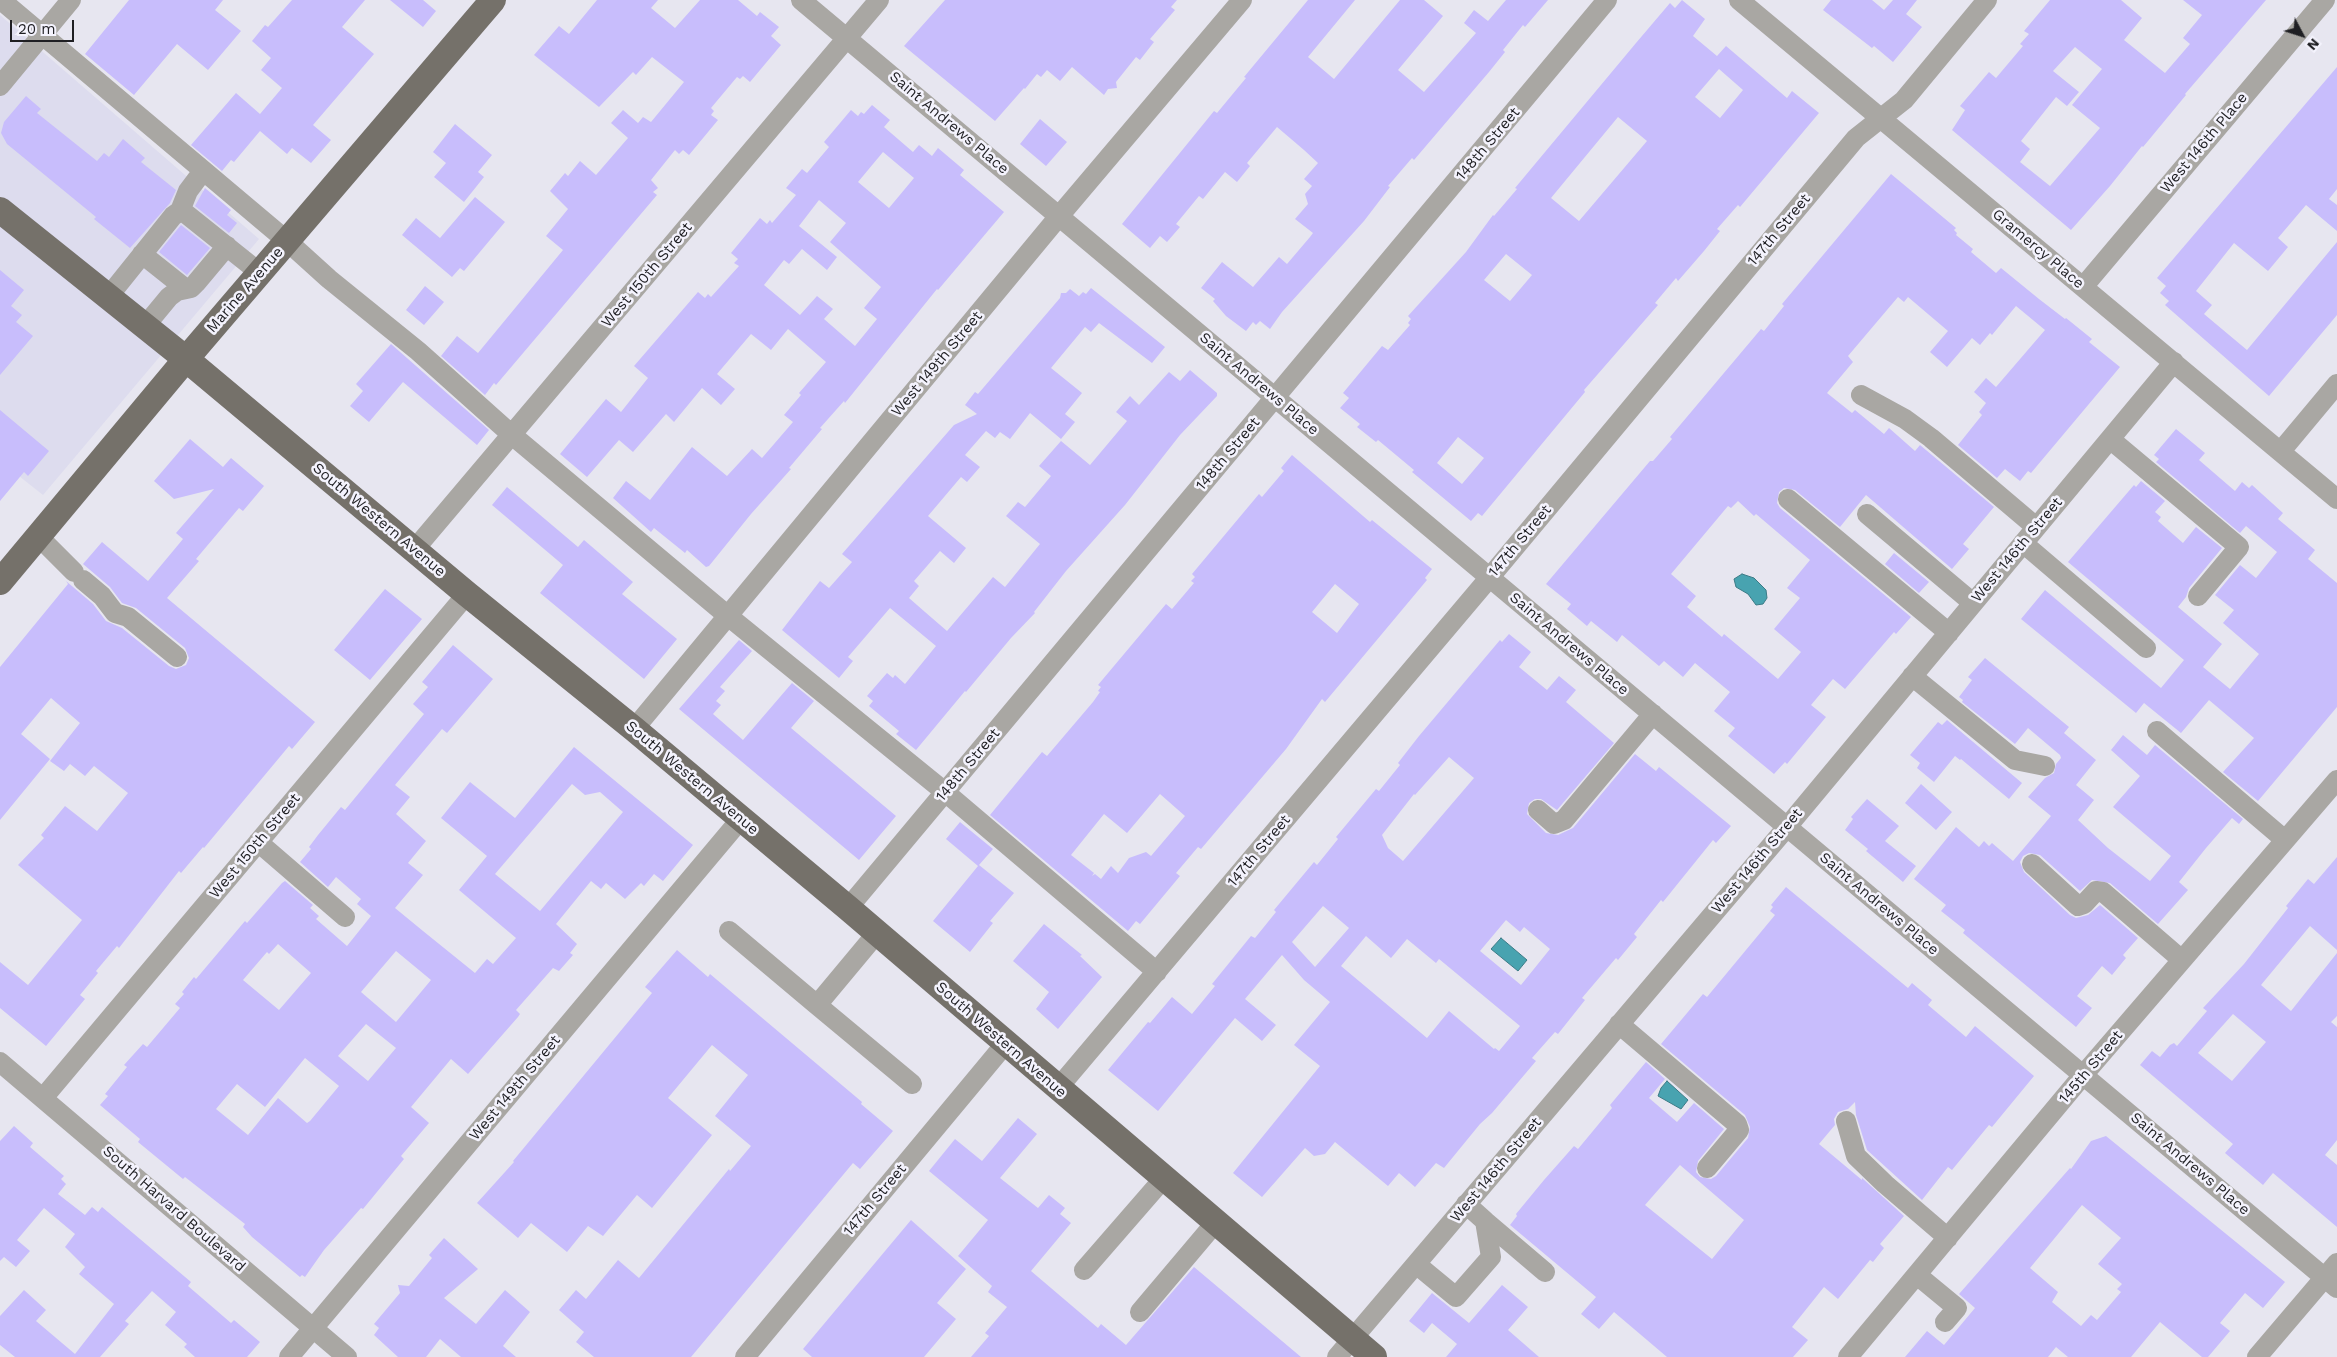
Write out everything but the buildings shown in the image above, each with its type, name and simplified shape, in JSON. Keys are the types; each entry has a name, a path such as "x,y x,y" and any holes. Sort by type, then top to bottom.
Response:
{"main road":[{"name":"Marine Avenue","path":"0,582 186,359 493,0"},
{"name":"South Western Avenue","path":"0,210 186,359 467,594 634,729 740,820 848,908 1216,1222 1345,1348 1374,1357"}],"street":[{"path":"1,0 287,241 329,279 418,351 512,435 728,616 945,792 1157,972"},
{"path":"0,86 71,0"},
{"name":"Saint Andrews Place","path":"801,0 1060,215 1786,827 2084,1074 2333,1276"},
{"name":"West 150th Street","path":"414,550 879,0"},
{"name":"West 149th Street","path":"634,729 1060,215 1242,0"},
{"name":"148th Street","path":"848,908 1607,0"},
{"name":"Gramercy Place","path":"1739,0 2337,499"},
{"name":"147th Street","path":"1058,1088 1490,577 1850,145 1904,100 1987,0"},
{"name":"West 146th Place","path":"2083,287 2325,0"},
{"path":"108,297 173,216 180,211 188,191 203,171"},
{"path":"180,211 260,273"},
{"path":"145,326 177,290 196,283 227,246"},
{"path":"142,254 186,288"},
{"name":"West 146th Street","path":"1345,1348 1786,827 2174,362"},
{"path":"2281,451 2337,384"},
{"path":"1861,395 1905,419 1931,438 2036,528"},
{"path":"2110,439 2239,546 2198,596"},
{"path":"1788,499 1948,632"},
{"path":"1867,514 1973,603"},
{"path":"38,536 78,576 102,596 115,613 128,617 177,657"},
{"path":"2024,543 2146,648"},
{"name":"West 150th Street","path":"44,1098 467,594"},
{"path":"1912,676 2015,760 2045,766"},
{"path":"1538,810 1554,824 1564,820 1653,714"},
{"path":"2157,731 2285,840"},
{"name":"145th Street","path":"1848,1357 2084,1074 2337,780"},
{"name":"West 149th Street","path":"290,1357 740,820"},
{"path":"258,842 345,917"},
{"path":"2032,864 2078,906 2084,904 2096,891 2103,892 2182,960"},
{"path":"729,931 912,1084"},
{"path":"817,1005 877,933"},
{"path":"1619,1024 1737,1124 1739,1130 1707,1168"},
{"name":"147th Street","path":"745,1357 1006,1044"},
{"name":"South Harvard Boulevard","path":"0,1062 346,1357"},
{"path":"1846,1121 1856,1156 1885,1184 1948,1238"},
{"path":"1084,1270 1164,1178"},
{"path":"1466,1204 1545,1272"},
{"path":"1416,1264 1456,1297 1491,1257 1485,1221"},
{"path":"1140,1312 1216,1222"},
{"path":"1916,1275 1957,1308 1945,1322"},
{"path":"2257,1357 2333,1276"}],"shaded area":[{"path":"0,15 259,239 43,495 0,461"}],"water":[{"path":"1742,574 1754,578 1766,590 1767,598 1763,604 1756,605 1748,594 1736,587 1734,579"},
{"path":"1501,938 1527,960 1518,971 1491,949"},
{"path":"1667,1081 1688,1100 1681,1109 1658,1096 1661,1088"}]}
